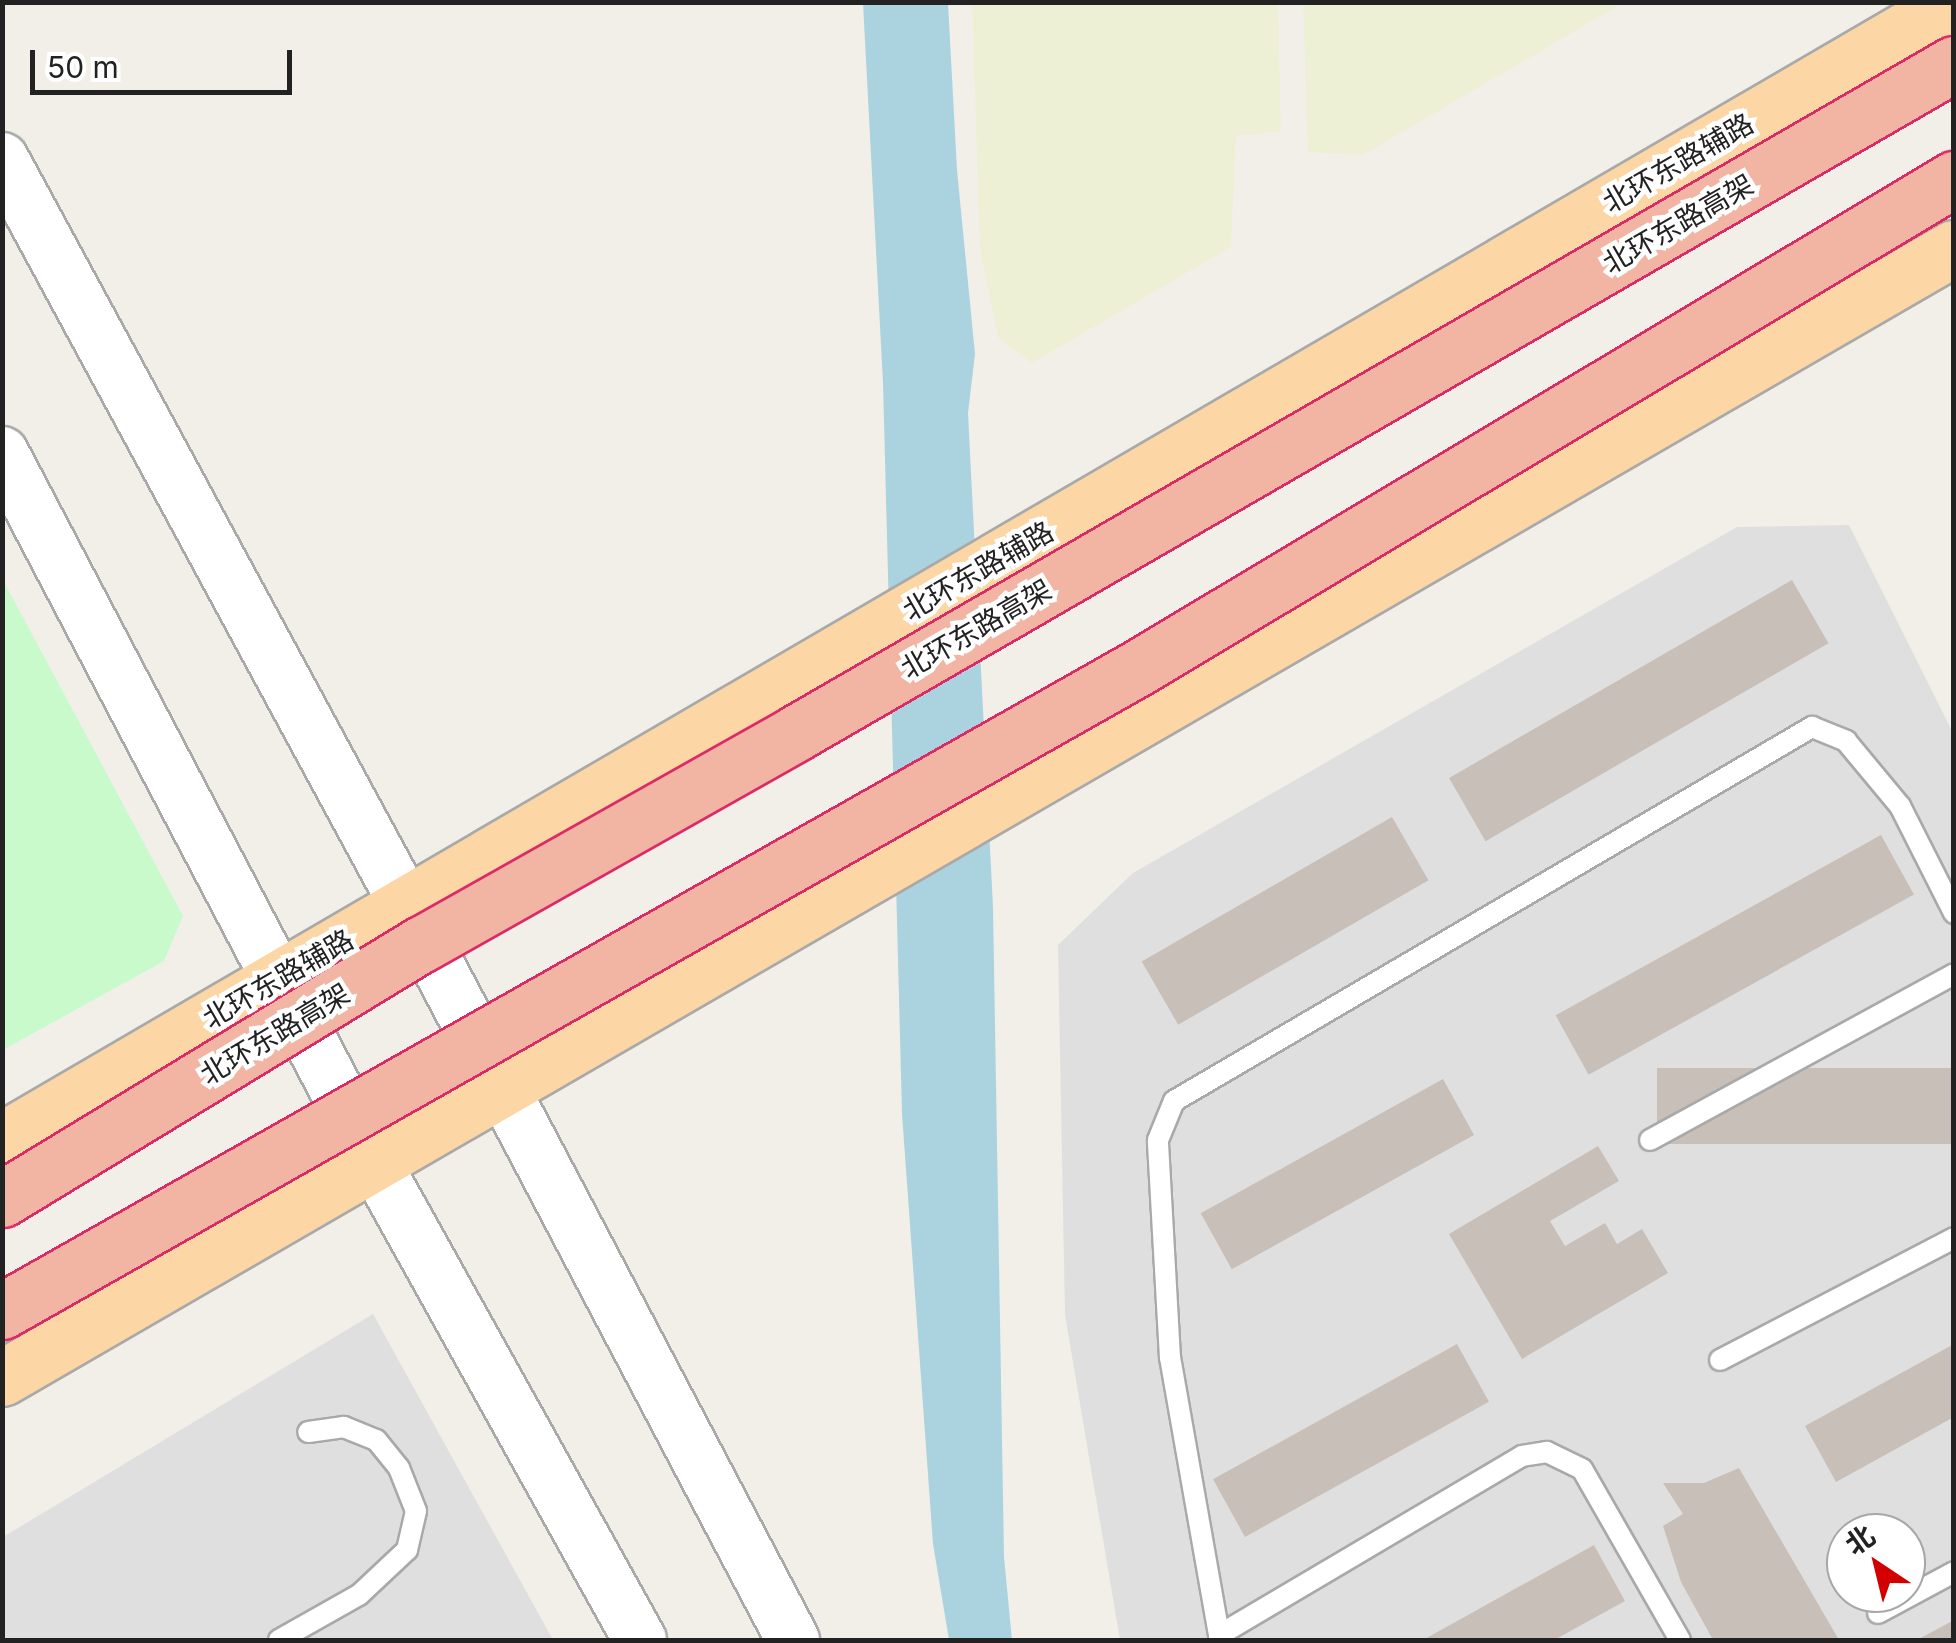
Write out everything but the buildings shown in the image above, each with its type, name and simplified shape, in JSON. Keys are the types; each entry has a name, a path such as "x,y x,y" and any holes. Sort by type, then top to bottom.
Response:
{"highway":[{"name":"北环东路高架","path":"2,1199 422,944 813,724 1954,64"},
{"path":"2,1312 1136,669 1954,180"}],"main road":[{"name":"北环东路辅路","path":"2,1140 1953,2"},
{"path":"2,1378 1954,248"}],"street":[{"path":"2,159 406,904 794,1640"},
{"path":"2,453 374,1162 640,1640"}],"lane":[{"path":"1680,1640 1582,1469 1546,1452 1522,1456 1217,1639 1170,1358 1158,1140 1174,1101 1812,727 1846,741 1900,806 1954,913"},
{"path":"1650,1140 1954,974"},
{"path":"1720,1360 1954,1238"},
{"path":"279,1640 359,1595 408,1550 416,1511 399,1468 376,1440 344,1426 308,1432"},
{"path":"1878,1614 1954,1572"}],"shaded area":[{"path":"1849,525 1953,733 1953,1640 1120,1640 1065,1315 1058,945 1133,873 1737,527"},
{"path":"373,1314 553,1640 3,1640 3,1537"}],"green space":[{"path":"1303,2 1623,3 1363,155 1308,152"},
{"path":"972,3 1278,3 1281,131 1236,136 1231,247 1032,363 998,338 980,250"},
{"path":"3,580 183,916 164,961 3,1050"}],"water":[{"path":"863,3 948,3 957,170 975,354 968,413 993,907 1004,1557 1012,1640 949,1640 933,1544 902,1114 883,383"}]}
